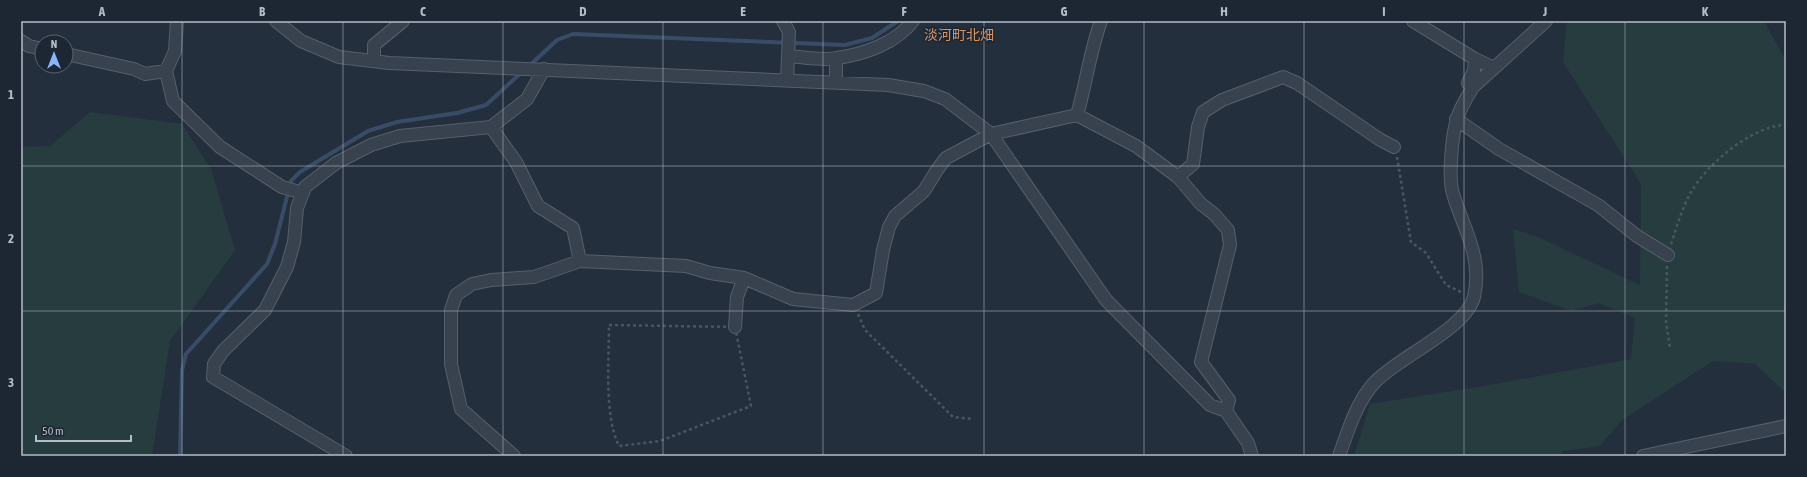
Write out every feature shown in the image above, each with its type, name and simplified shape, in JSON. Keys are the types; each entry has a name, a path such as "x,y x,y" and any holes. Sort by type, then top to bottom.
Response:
{"street":[{"path":"177,21 175,51 166,71 173,101 220,147 282,187 303,193"},
{"path":"276,21 301,41 339,57 374,61 888,85 924,91 945,99 991,134 1106,300 1210,405 1226,412 1248,443 1252,456"},
{"path":"374,61 374,46 403,21"},
{"path":"783,21 789,32 787,80"},
{"path":"788,56 836,58 874,49 905,31 913,21"},
{"path":"1078,115 1086,84 1092,45 1101,21"},
{"path":"1413,21 1475,59 1494,68"},
{"path":"1339,456 1360,402 1374,383 1391,367 1447,330 1465,313 1474,298 1476,283 1474,250 1453,193 1451,158 1456,119 1466,97 1474,87 1546,21"},
{"path":"21,41 34,47"},
{"path":"74,56 134,69 145,74 166,71"},
{"path":"836,58 836,82"},
{"path":"1474,87 1468,83 1474,71 1475,59"},
{"path":"346,456 213,377 214,364 223,351 265,310 287,267 294,242 297,208 305,187 336,163 371,145 400,136 491,126 527,99 544,69"},
{"path":"1178,177 1194,164 1198,127 1203,112 1222,100 1283,77 1297,83 1379,139 1394,147"},
{"path":"514,456 461,409 451,364 451,310 456,294 472,284 491,280 534,277 580,261 686,266 710,273 744,278 793,299 853,305 876,293 883,250 889,227 896,216 924,191 946,158 991,134 1078,115 1136,146 1178,177 1201,204 1214,214 1228,230 1230,245 1201,362 1229,400 1226,412"},
{"path":"1456,119 1499,149 1598,205 1637,236 1668,255"},
{"path":"491,126 516,162 538,206 573,228 580,261"},
{"path":"735,327 737,298 744,278"},
{"path":"1644,456 1786,426"}],"path":[{"path":"1670,348 1666,322 1668,255 1679,220 1692,191 1713,165 1744,140 1764,129 1786,126"},
{"path":"1394,147 1411,242 1426,253 1446,285 1474,298"},
{"path":"853,305 866,330 953,417 972,419"},
{"path":"609,325 735,327 751,406 660,441 619,446 613,435 609,390 609,325"}],"green space":[{"path":"1567,21 1764,21 1783,56 1786,57 1786,393 1755,364 1713,361 1622,420 1600,446 1563,451 1559,456 1354,456 1370,404 1484,386 1631,359 1635,318 1599,303 1571,311 1519,292 1513,229 1538,237 1640,285 1641,184 1563,62"},
{"path":"90,112 182,124 211,169 235,250 170,341 152,456 21,456 21,147 50,146"}],"waterway":[{"path":"528,67 557,40 573,34 845,45 872,38 898,21"},
{"path":"180,456 182,370 186,354 267,264 275,244 291,181 300,172 368,131 397,122 457,113 486,105 523,71"}],"district":[{"name":"淡河町北畑","path":"959,35"}]}
